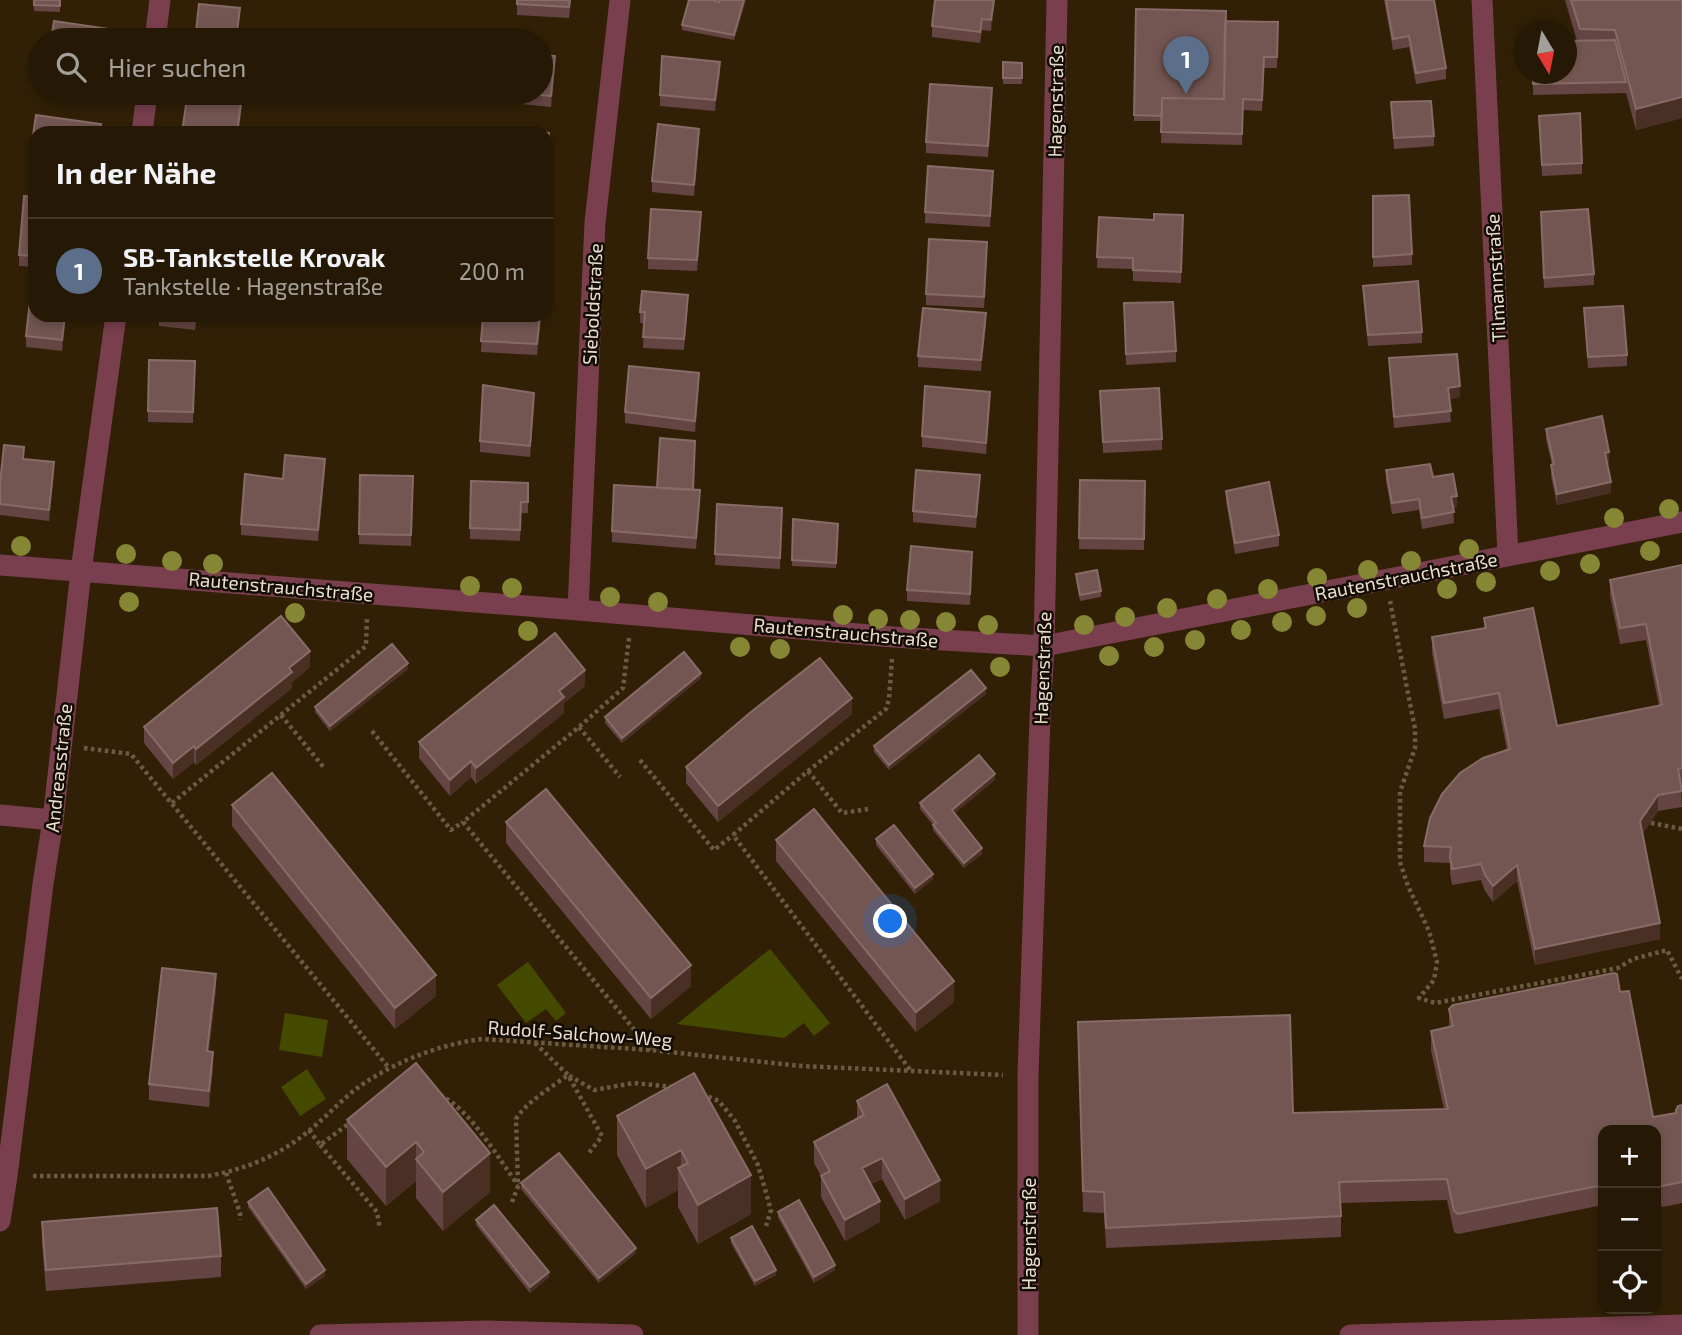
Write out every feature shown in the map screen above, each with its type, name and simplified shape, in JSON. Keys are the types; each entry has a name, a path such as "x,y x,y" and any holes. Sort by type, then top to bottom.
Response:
{"street":[{"path":"156,28 160,0"},
{"name":"Sieboldstraße","path":"578,610 595,222 621,0"},
{"name":"Hagenstraße","path":"1028,1335 1028,1075 1044,646 1057,0"},
{"name":"Tilmannstraße","path":"1482,0 1508,556"},
{"path":"143,126 146,105"},
{"name":"Andreasstraße","path":"0,1221 53,820 81,571 115,322"},
{"name":"Rautenstrauchstraße","path":"0,565 893,637 1044,646 1682,522"},
{"path":"0,816 53,820"},
{"path":"1350,1335 1682,1325"},
{"path":"320,1335 434,1331 633,1335"}],"path":[{"path":"1386,580 1415,729 1415,748 1400,792 1400,862 1429,931 1437,962 1434,980 1419,998 1435,1003 1448,1001 1618,968 1633,958 1667,950 1682,978"},
{"path":"172,803 366,646 368,593"},
{"path":"372,731 451,830 623,688 632,614"},
{"path":"640,760 714,850 886,709 893,637"},
{"path":"281,715 325,769"},
{"path":"579,727 620,777"},
{"path":"61,744 131,754 389,1068"},
{"path":"808,771 842,813 868,809"},
{"path":"463,822 651,1050"},
{"path":"1650,823 1682,829"},
{"path":"733,835 912,1071"},
{"name":"Rudolf-Salchow-Weg","path":"7,1176 208,1176 226,1173 285,1149 361,1085 389,1068 459,1042 482,1039 651,1050 776,1065 1028,1075"},
{"path":"535,1043 568,1075 594,1090 634,1083 679,1087"},
{"path":"568,1075 602,1136 588,1154"},
{"path":"512,1202 518,1186 516,1119 540,1095 568,1075"},
{"path":"431,1091 458,1106 518,1186"},
{"path":"696,1092 719,1101 735,1121 747,1143 758,1165 771,1210 766,1226"},
{"path":"320,1145 356,1117"},
{"path":"309,1130 377,1212 380,1229"},
{"path":"226,1173 240,1220"}],"green space":[{"path":"770,949 830,1023 814,1036 804,1023 784,1038 677,1024"},
{"path":"528,962 566,1013 556,1021 546,1009 526,1023 497,985"},
{"path":"285,1013 328,1020 322,1057 279,1050"},
{"path":"307,1069 326,1099 300,1116 281,1087"}],"building":[{"path":"34,0 60,0 60,6 34,5"},
{"path":"517,0 570,0 569,7 517,4"},
{"path":"689,0 744,0 734,35 682,25"},
{"path":"935,0 994,0 991,20 982,19 980,32 932,26"},
{"path":"1386,0 1434,0 1446,68 1416,73 1409,36 1393,39"},
{"path":"1571,0 1682,0 1682,97 1636,109 1615,30 1580,29"},
{"path":"199,4 240,8 238,28 196,28"},
{"path":"1136,9 1226,11 1224,99 1162,98 1162,116 1134,115"},
{"path":"54,21 102,28 53,28"},
{"path":"1225,21 1278,22 1277,57 1264,57 1262,100 1243,99 1242,134 1161,132 1162,98 1224,99"},
{"path":"1615,40 1626,82 1577,83 1577,41"},
{"path":"662,56 720,62 715,100 660,95"},
{"path":"1003,62 1022,63 1022,78 1003,78"},
{"path":"930,84 992,88 988,146 926,142"},
{"path":"1431,101 1434,136 1394,138 1391,102"},
{"path":"186,105 241,105 238,126 183,126"},
{"path":"1580,113 1582,163 1542,165 1539,116"},
{"path":"36,115 101,124 101,126 34,126"},
{"path":"658,124 699,129 694,185 652,181"},
{"path":"928,166 993,171 990,216 925,212"},
{"path":"1409,195 1412,254 1373,257 1373,196"},
{"path":"24,196 28,196 28,256 19,255"},
{"path":"651,209 701,212 697,260 648,258"},
{"path":"1588,209 1594,274 1544,278 1541,212"},
{"path":"1154,214 1183,215 1181,272 1133,270 1133,258 1097,257 1099,217 1154,220"},
{"path":"929,239 987,242 984,297 926,294"},
{"path":"1418,281 1422,332 1368,335 1363,286"},
{"path":"642,291 688,295 684,339 643,337 645,312 640,312"},
{"path":"1173,302 1176,351 1126,354 1124,303"},
{"path":"1623,306 1627,355 1588,357 1584,308"},
{"path":"923,308 986,313 981,360 918,356"},
{"path":"28,318 28,322 64,322 62,340 26,336"},
{"path":"482,322 539,322 537,344 481,341"},
{"path":"1457,354 1460,386 1448,388 1451,411 1394,417 1389,358"},
{"path":"149,360 195,361 193,412 148,411"},
{"path":"629,366 699,373 695,421 625,412"},
{"path":"483,385 534,393 530,446 480,441"},
{"path":"925,386 990,392 986,443 922,436"},
{"path":"1159,388 1162,439 1103,442 1100,391"},
{"path":"1602,416 1611,482 1557,494 1546,429"},
{"path":"660,438 695,441 693,490 657,488"},
{"path":"4,445 24,447 23,459 54,462 49,510 0,504"},
{"path":"285,455 325,459 318,530 241,524 245,474 283,479"},
{"path":"1430,464 1433,477 1453,474 1457,496 1451,497 1454,512 1422,518 1419,499 1392,503 1386,470"},
{"path":"916,470 980,475 976,517 913,511"},
{"path":"360,475 413,476 411,535 359,534"},
{"path":"1080,480 1145,481 1144,539 1079,538"},
{"path":"471,481 528,483 528,502 521,502 520,530 470,528"},
{"path":"1269,482 1279,535 1235,543 1226,491"},
{"path":"614,485 700,490 696,538 612,531"},
{"path":"717,504 782,508 780,558 715,554"},
{"path":"793,519 838,524 836,563 792,560"},
{"path":"911,546 972,552 970,594 907,590"},
{"path":"1682,565 1682,768 1678,769 1682,791 1658,795 1640,821 1660,923 1535,949 1517,865 1493,886 1481,864 1452,869 1451,847 1424,846 1430,818 1442,794 1460,773 1483,758 1510,749 1499,693 1444,703 1432,637 1486,628 1484,618 1533,608 1557,726 1662,705 1646,624 1620,628 1610,580"},
{"path":"1097,570 1101,591 1080,595 1076,574"},
{"path":"281,616 310,651 289,668 292,672 196,749 194,746 173,763 144,727"},
{"path":"555,633 585,670 559,691 564,697 476,768 471,761 450,780 419,742"},
{"path":"392,644 408,663 330,726 315,707"},
{"path":"684,652 701,673 622,738 605,717"},
{"path":"820,658 852,698 718,806 686,767"},
{"path":"971,670 986,688 889,765 874,746"},
{"path":"979,755 995,774 952,810 982,848 964,863 933,825 936,823 920,803"},
{"path":"272,773 436,975 395,1008 232,805"},
{"path":"546,789 691,965 651,998 506,822"},
{"path":"814,809 954,981 916,1012 776,840"},
{"path":"894,825 933,874 915,888 876,839"},
{"path":"162,968 216,974 207,1051 213,1052 209,1091 149,1084"},
{"path":"1617,974 1620,992 1629,991 1653,1117 1676,1113 1678,1106 1682,1105 1682,1182 1661,1185 1661,1125 1598,1125 1598,1186 1458,1214 1454,1211 1447,1179 1339,1182 1341,1216 1106,1228 1104,1192 1083,1191 1078,1022 1290,1015 1293,1113 1448,1109 1431,1031 1453,1026 1449,1009 1453,1005"},
{"path":"416,1063 490,1153 443,1192 416,1159 424,1152 416,1142 386,1167 347,1120"},
{"path":"694,1073 751,1175 698,1205 678,1168 688,1163 681,1150 646,1169 617,1116"},
{"path":"887,1084 940,1180 905,1199 882,1158 862,1168 880,1201 845,1220 821,1176 830,1171 814,1142 864,1115 857,1101"},
{"path":"559,1153 636,1248 599,1278 521,1183"},
{"path":"268,1188 325,1270 306,1284 248,1202"},
{"path":"799,1200 835,1265 814,1277 778,1212"},
{"path":"494,1205 549,1272 530,1287 476,1220"},
{"path":"217,1208 221,1256 46,1270 42,1222"},
{"path":"752,1226 776,1270 755,1281 731,1238"}],"place":[{"name":"SB-Tankstelle Krovak","path":"1186,94"}]}
